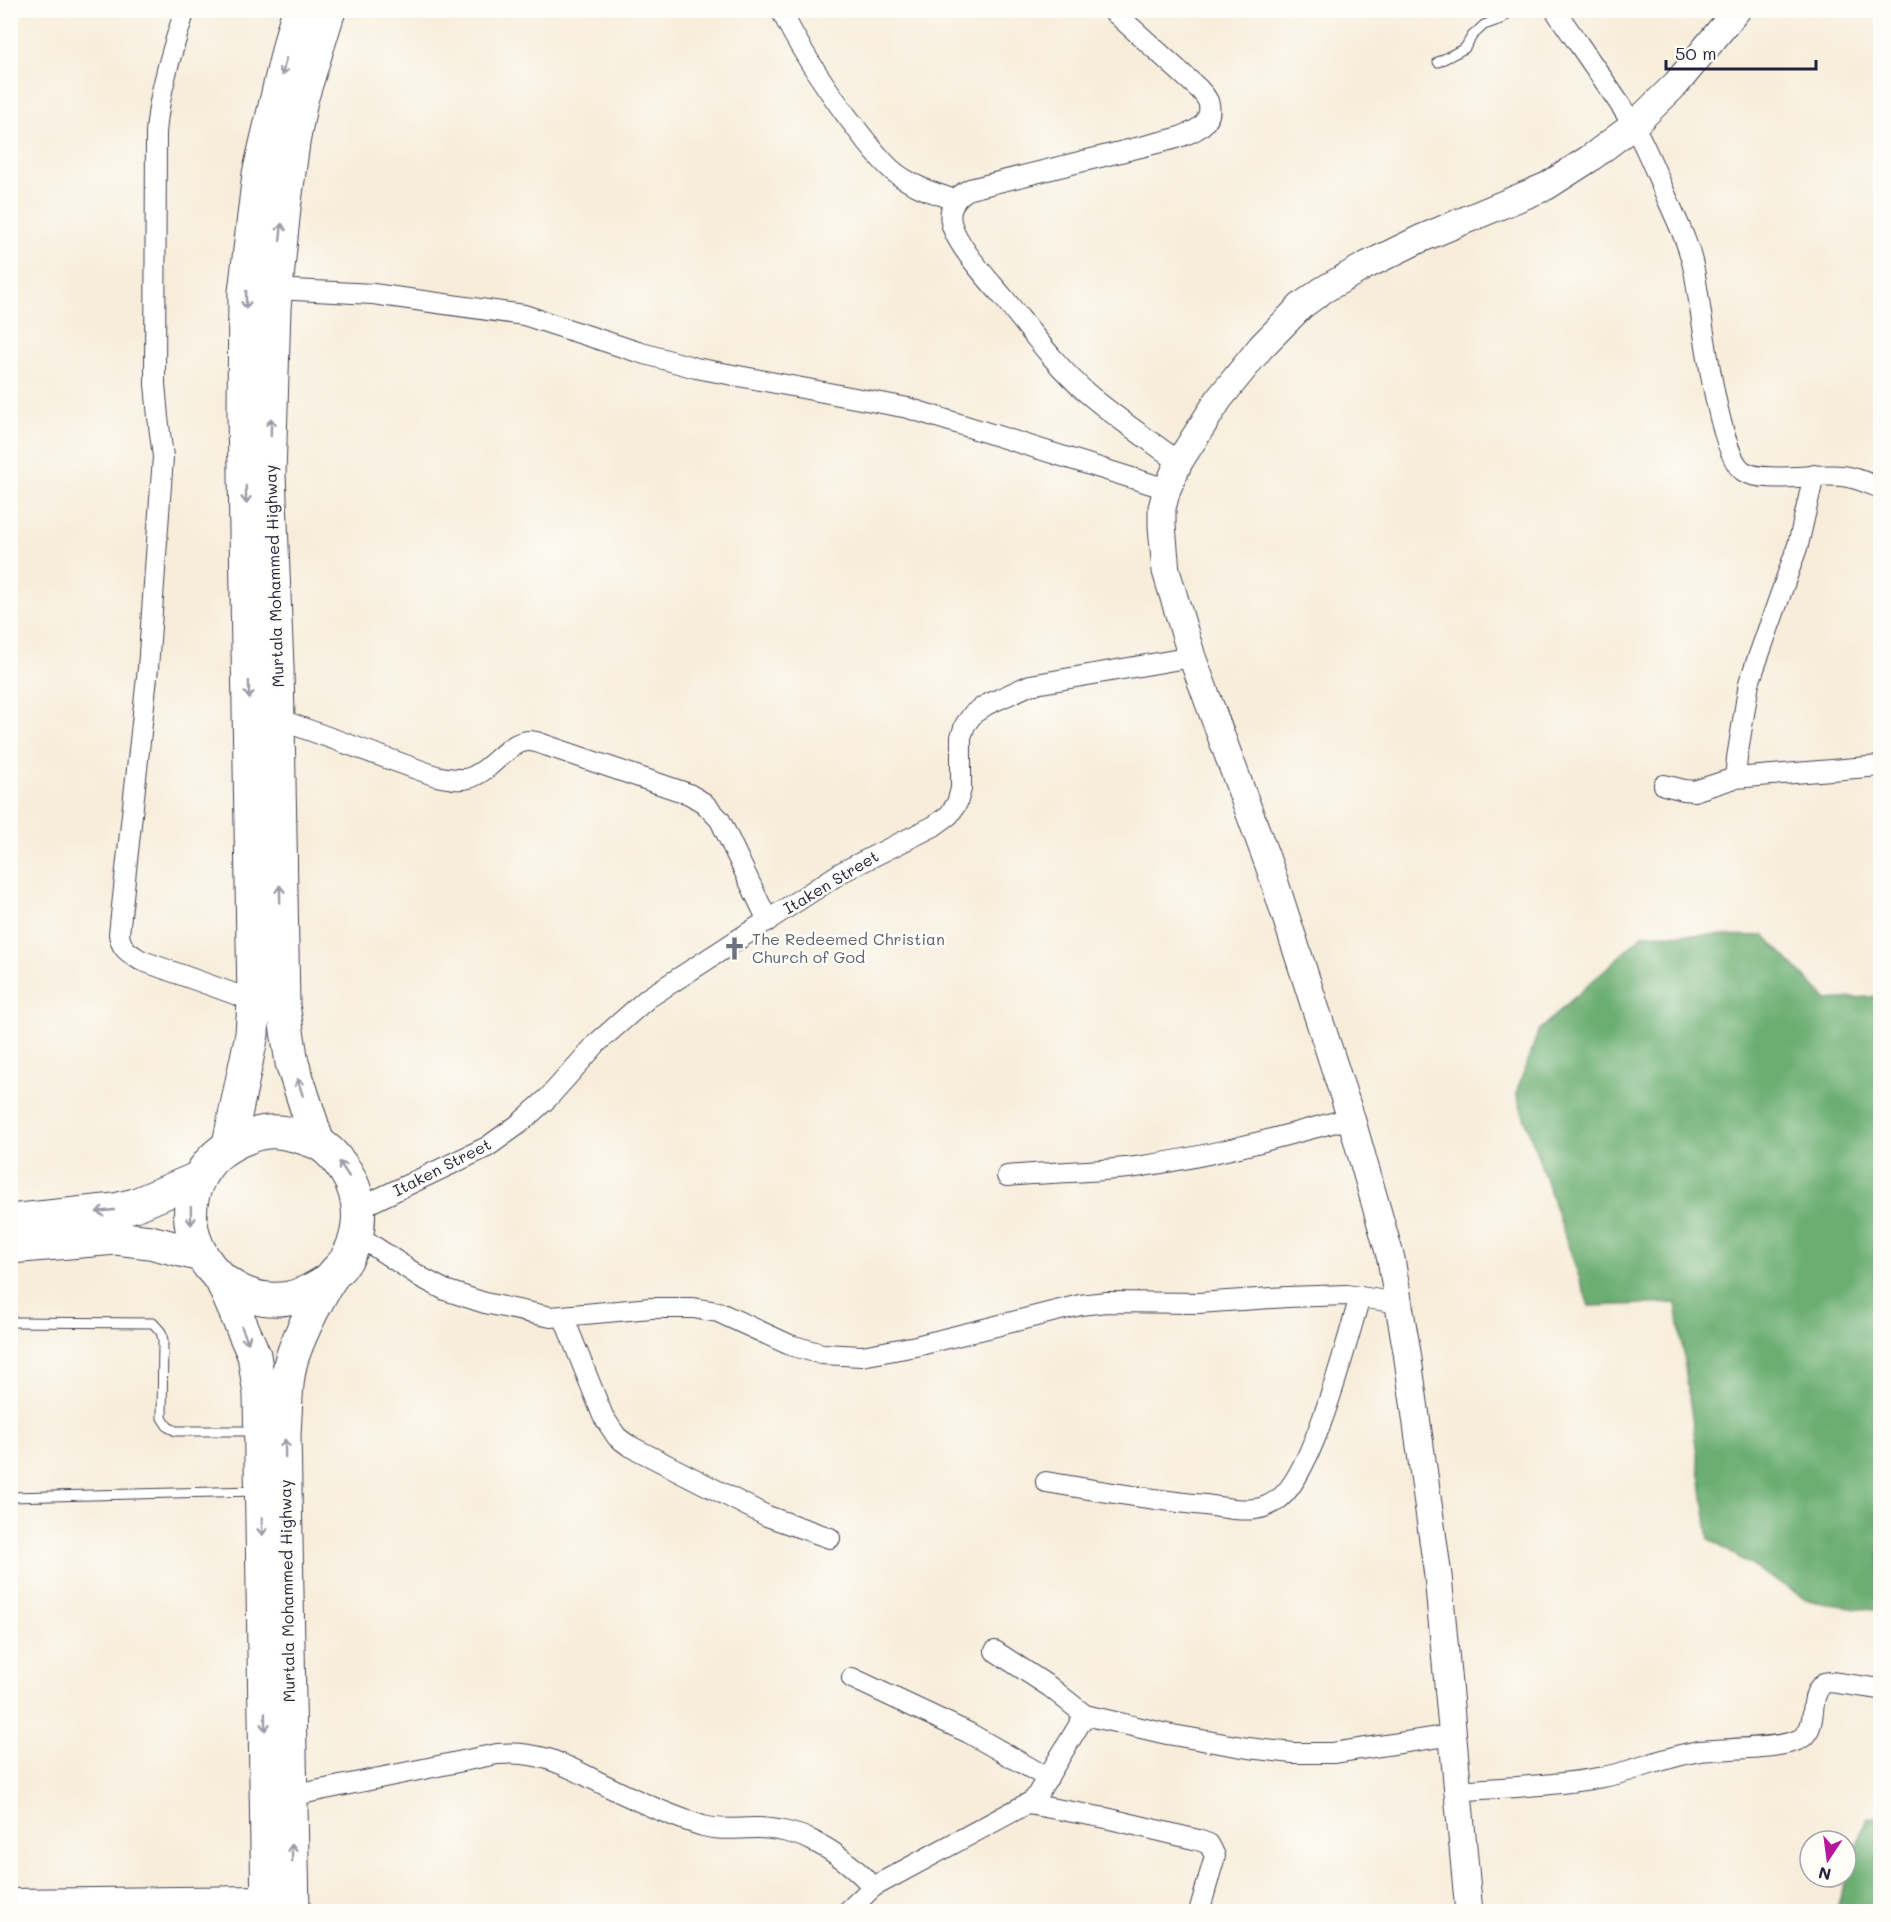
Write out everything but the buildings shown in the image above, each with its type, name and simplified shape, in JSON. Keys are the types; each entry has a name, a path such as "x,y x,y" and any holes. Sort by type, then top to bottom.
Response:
{"highway":[{"name":"Murtala Mohammed Highway","path":"229,1144 252,1034 254,1001 244,414 245,292 260,174 292,34 300,10"},
{"name":"Murtala Mohammed Highway","path":"318,1143 292,1063 283,1005 278,719 270,475 275,289 292,143 301,100 329,10"},
{"path":"258,1132 289,1132 318,1143 339,1160 353,1182 358,1221 347,1259 330,1279 310,1291 288,1298 265,1299 243,1293 222,1281 201,1256 194,1241 191,1225 190,1209 193,1193 199,1178 212,1159 229,1144 258,1132"},
{"path":"10,1221 115,1210 135,1205 199,1178"},
{"path":"10,1247 116,1238 150,1242 201,1256"},
{"name":"Murtala Mohammed Highway","path":"277,1906 291,1796 284,1433 287,1390 293,1354 330,1279"},
{"name":"Murtala Mohammed Highway","path":"222,1281 254,1355 260,1394 277,1906"}],"street":[{"path":"185,10 166,70 158,106 156,134 155,384 163,457 148,668 119,934 120,944 140,960 254,1001"},
{"path":"781,10 793,37 875,154 894,172 912,184 955,200"},
{"path":"1112,10 1199,89 1208,101 1208,114 1203,125 1193,133 1173,139 970,189 961,193 955,200 951,210 951,220 953,229 969,256 1050,356 1088,394 1179,462"},
{"path":"1555,10 1634,125 1684,237 1693,268 1715,401 1737,467 1745,473 1760,477 1843,476 1881,488"},
{"path":"1469,1911 1438,1576 1407,1352 1391,1259 1351,1118 1271,871 1192,657 1166,571 1162,508 1167,489 1179,462 1219,399 1261,347 1301,306 1365,266 1547,186 1589,159 1634,125 1677,83 1737,10"},
{"path":"275,289 373,294 524,315 696,368 908,408 1167,489"},
{"path":"1735,778 1749,683 1798,545 1814,475"},
{"name":"Itaken Street","path":"358,1221 487,1147 519,1124 548,1098 597,1043 648,999 842,872 934,826 948,815 957,803 961,789 961,737 973,714 986,705 1030,685 1192,657"},
{"path":"278,719 436,776 453,779 469,778 485,769 516,744 527,741 689,794 704,803 720,820 768,921"},
{"path":"1664,785 1694,791 1735,778 1881,766"},
{"path":"1007,1176 1133,1167 1187,1159 1249,1146 1351,1118"},
{"path":"358,1221 422,1278 445,1290 485,1303 551,1317 651,1308 693,1308 718,1312 790,1345 822,1354 862,1356 916,1346 1080,1305 1097,1303 1198,1303 1347,1295 1399,1303"},
{"path":"1047,1482 1148,1499 1242,1509 1263,1508 1278,1500 1289,1491 1298,1475 1322,1419 1360,1297"},
{"path":"563,1316 603,1416 616,1437 767,1516 830,1538"},
{"path":"994,1651 1050,1687 1085,1715 1167,1734 1293,1753 1333,1753 1453,1735"},
{"path":"852,1678 969,1733 1048,1778"},
{"path":"1458,1791 1604,1777 1698,1751 1786,1743 1804,1736 1810,1726 1816,1691 1824,1683 1881,1689"},
{"path":"853,1909 873,1887 1028,1804 1038,1796 1085,1715"},
{"path":"291,1796 497,1754 513,1752 533,1754 554,1759 658,1810 705,1826 733,1830 758,1828 808,1839 825,1847 861,1874 873,1887"},
{"path":"1028,1804 1106,1818 1209,1844 1215,1856 1199,1911"},
{"path":"10,1899 277,1906"}],"lane":[{"path":"1438,62 1465,48 1472,36 1484,25 1501,18 1512,10"},
{"path":"10,1322 153,1323 161,1332 163,1340 162,1418 168,1427 176,1431 261,1431"},
{"path":"10,1497 262,1491"}],"green space":[{"path":"1644,934 1765,936 1827,1000 1880,996 1880,1611 1809,1601 1709,1539 1676,1303 1589,1306 1516,1093 1539,1030"},
{"path":"1867,1817 1880,1819 1880,1911 1836,1911 1843,1889 1858,1889 1858,1844"}],"place":[{"name":"The Redeemed Christian Church of God","path":"734,948"}]}
